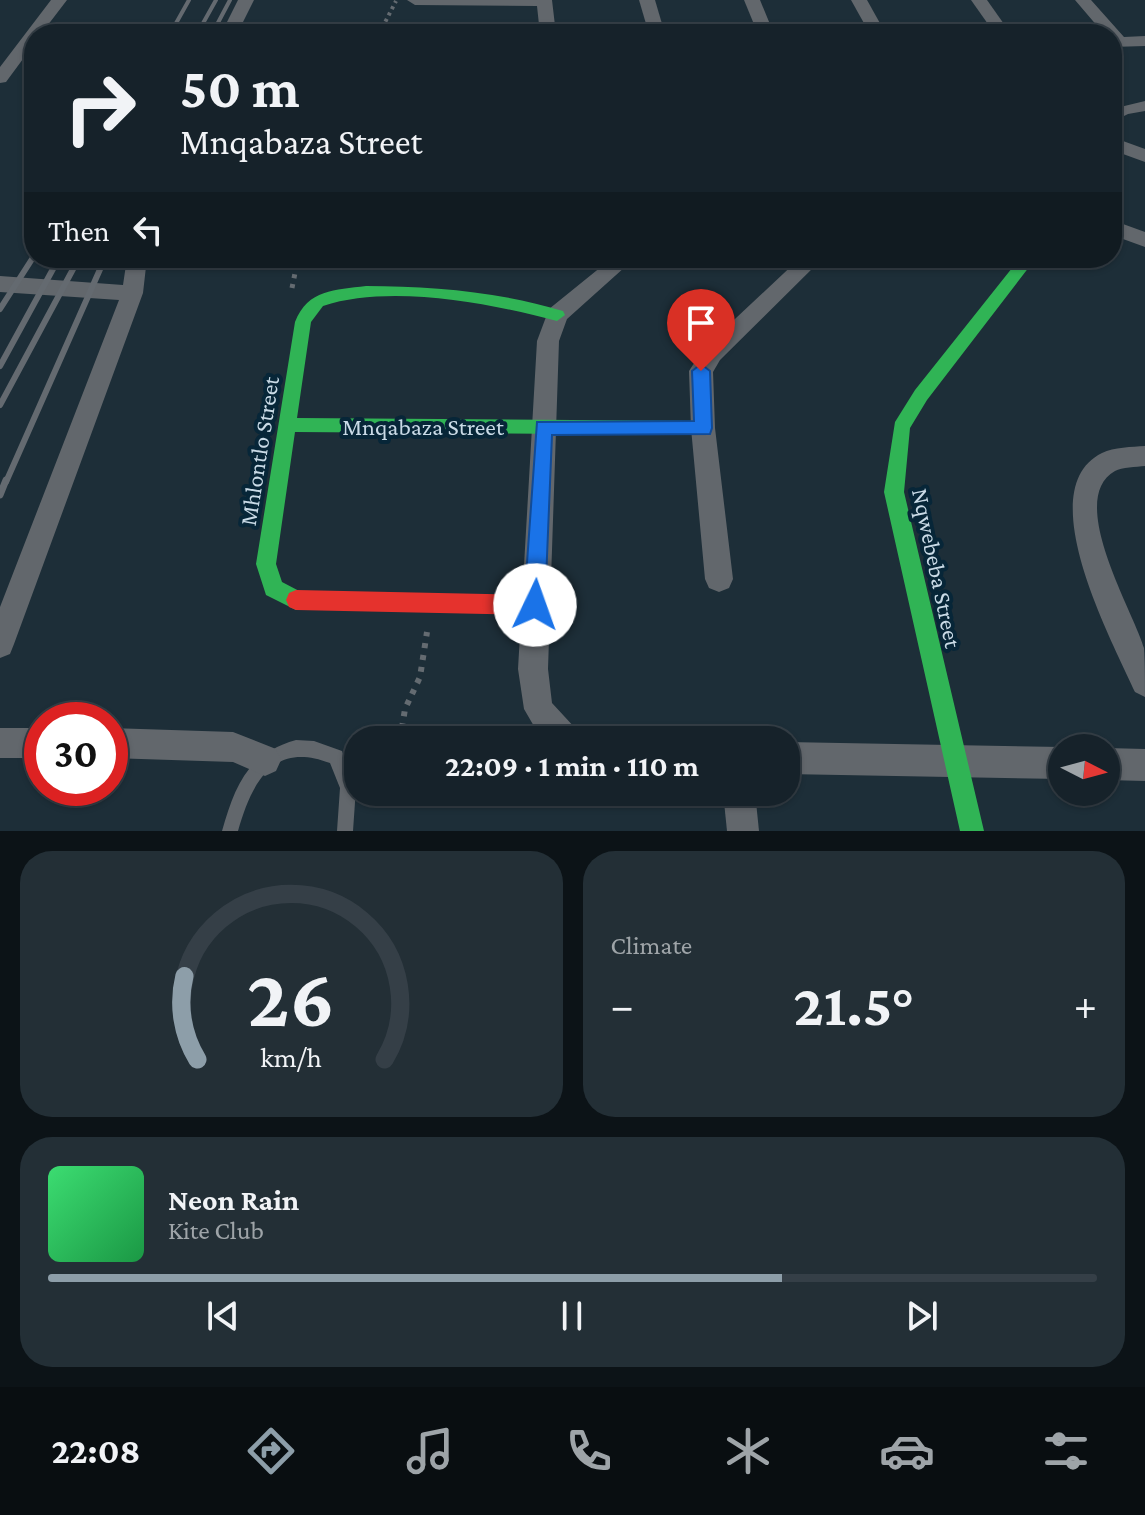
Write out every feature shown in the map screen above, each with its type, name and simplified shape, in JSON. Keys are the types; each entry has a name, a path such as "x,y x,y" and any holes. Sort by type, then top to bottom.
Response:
{"street":[{"path":"41,24 59,0"},
{"path":"234,24 246,0"},
{"path":"415,0 544,0 547,24"},
{"path":"647,0 654,24"},
{"path":"752,0 762,24"},
{"path":"859,0 872,24"},
{"path":"979,0 996,24"},
{"path":"1083,0 1102,24"},
{"path":"1122,42 1145,41"},
{"path":"0,78 24,46"},
{"path":"1122,111 1145,106"},
{"path":"1122,147 1145,156"},
{"path":"1122,231 1145,240"},
{"path":"0,644 132,293 136,268"},
{"path":"548,726 534,692 535,605 548,341 557,315 613,268"},
{"path":"719,579 703,428 701,371 712,354 802,268"},
{"name":"Nqwebeba Street","path":"972,831 901,533 894,492 896,458 901,427 921,395 1020,268"},
{"path":"0,284 132,293"},
{"name":"Mhlontlo Street","path":"535,605 312,603 295,600 272,590 266,579 266,564 303,322 310,306 317,301 342,295 463,296 505,301 557,315"},
{"name":"Mnqabaza Street","path":"288,425 703,428"},
{"path":"1145,456 1119,456 1104,462 1094,472 1084,492 1083,512 1100,572 1145,682"},
{"path":"0,743 24,743"},
{"path":"128,744 233,747 265,760"},
{"path":"800,758 1048,763"},
{"path":"1120,764 1145,765"},
{"path":"740,806 743,831"}],"lane":[{"path":"230,831 235,811 250,779 265,760 295,748 320,749 336,757 348,788 345,831"}],"path":[{"path":"383,24 392,3 397,0"},
{"path":"402,726 405,709 420,677 431,604"}],"railway":[{"path":"176,24 189,0"},
{"path":"203,24 216,0"},
{"path":"217,24 230,0"},
{"path":"0,309 26,268"},
{"path":"0,366 54,268"},
{"path":"0,405 74,268"},
{"path":"6,482 101,268"},
{"path":"0,495 6,480"}],"traffic: fast":[{"path":"972,831 894,492 901,427 921,395 1020,268"},
{"path":"296,600 273,588 266,564 303,322 312,306 338,295 400,292 472,298 557,315"},
{"path":"288,425 703,428"}],"traffic: jam":[{"path":"296,600 535,605"}],"route":[{"path":"535,605 543,427 703,428 701,371"}]}
